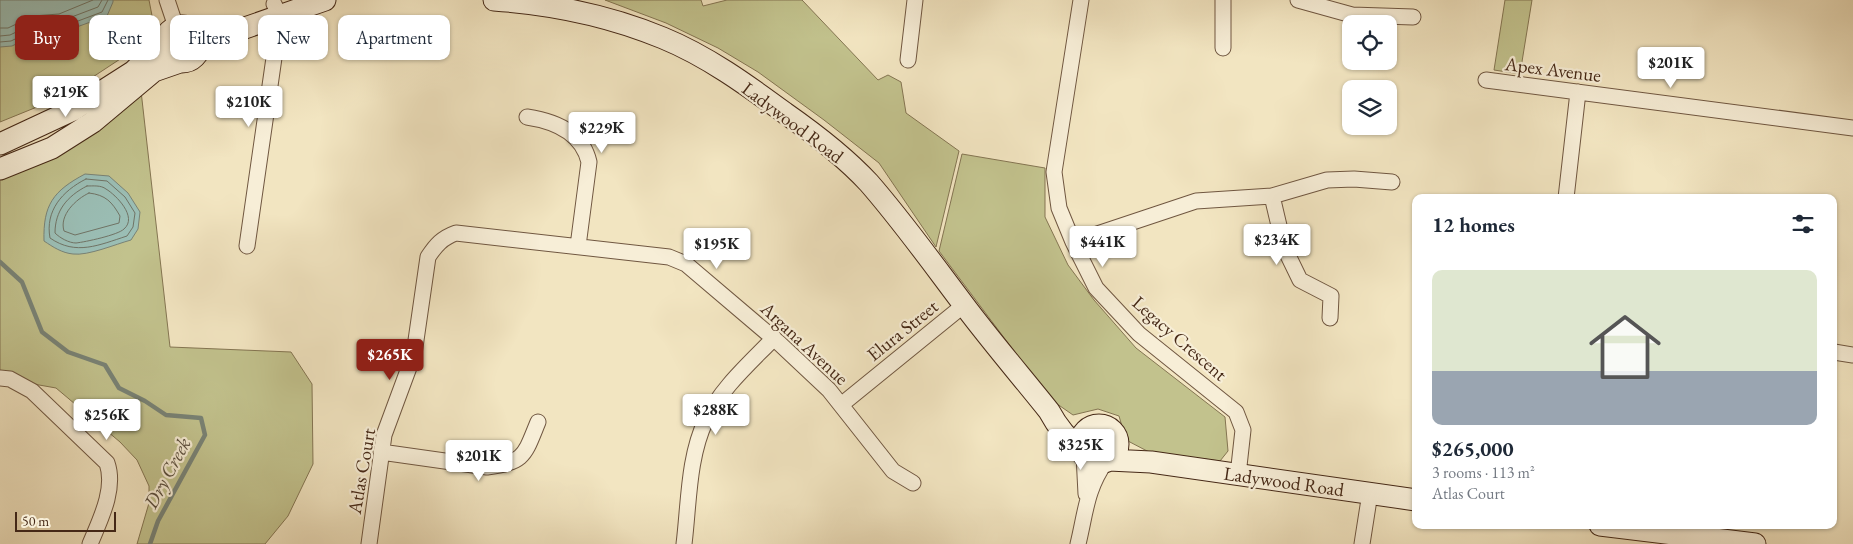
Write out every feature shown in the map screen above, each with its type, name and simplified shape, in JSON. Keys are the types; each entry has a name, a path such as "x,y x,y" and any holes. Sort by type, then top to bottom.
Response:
{"street":[{"path":"167,0 174,15"},
{"path":"277,10 296,0"},
{"path":"239,15 257,8 277,10 325,0"},
{"name":"Ladywood Road","path":"494,0 520,2 600,16 663,38 718,67 823,140 868,182 926,252 964,305 1049,411 1056,426 1083,453"},
{"path":"908,60 914,0"},
{"name":"Legacy Crescent","path":"1081,0 1054,172 1059,208 1073,242 1096,288 1138,334 1236,412 1243,430 1238,475"},
{"path":"1223,0 1223,48"},
{"path":"1298,0 1352,15 1413,17"},
{"path":"247,246 277,10"},
{"path":"0,144 73,110 170,46"},
{"path":"0,169 52,148 93,122 154,71 190,60"},
{"name":"Apex Avenue","path":"1486,80 1853,128"},
{"path":"1566,194 1578,92"},
{"path":"527,117 548,120 574,137 586,150 588,162 578,246"},
{"path":"1073,242 1196,201 1272,196 1327,180 1354,179 1392,182"},
{"path":"1272,196 1284,247 1300,280 1331,296 1330,318"},
{"name":"Argana Avenue","path":"446,237 456,233 467,233 680,260 774,338 829,390 893,471 913,483"},
{"name":"Atlas Court","path":"369,544 384,435 414,354 428,257 436,244 446,237"},
{"name":"Elura Street","path":"841,405 964,305"},
{"path":"684,544 693,468 705,421 727,390 774,338"},
{"path":"1837,352 1853,355"},
{"path":"0,378 10,379 32,391 107,463 110,476 107,495 102,517 90,544"},
{"name":"Ladywood Road","path":"1049,411 1062,420 1094,426"},
{"path":"381,452 487,468 504,465 518,460 525,453 538,422"},
{"path":"1078,544 1087,498 1094,479 1111,454 1116,435 1107,426 1094,426 1084,433 1081,439 1087,498"},
{"path":"1083,453 1097,463 1111,454"},
{"name":"Ladywood Road","path":"1111,454 1151,462 1412,499"},
{"path":"1362,544 1370,494"},
{"path":"1615,529 1648,538 1755,544"}],"green space":[{"path":"0,0 149,0 152,15 89,15 89,60 119,60 64,96 0,122"},
{"path":"605,0 701,0 703,6 727,0 802,0 878,80 888,75 901,82 906,113 959,151 936,247 879,163 824,120 758,72 718,48 666,23"},
{"path":"1505,0 1532,0 1520,74 1494,70"},
{"path":"140,82 170,347 291,352 312,384 313,464 288,516 265,544 137,544 149,503 149,486 137,460 120,442 56,388 0,378 0,169"},
{"path":"962,154 1045,168 1045,217 1068,265 1094,300 1136,348 1225,417 1228,451 1220,461 1149,452 1126,440 1119,416 1098,409 1073,415 1050,399 939,251"}],"water":[{"path":"0,0 113,0 107,15 89,15 89,23 79,26 79,15 15,15 15,45 0,47"},
{"path":"85,174 109,176 128,193 140,212 138,229 131,240 86,253 69,253 44,241 45,218 52,200 58,193"}],"waterway":[{"name":"Dry Creek","path":"0,262 22,282 42,332 68,352 105,365 119,388 145,401 166,415 201,418 205,435 158,521 150,544"}]}
